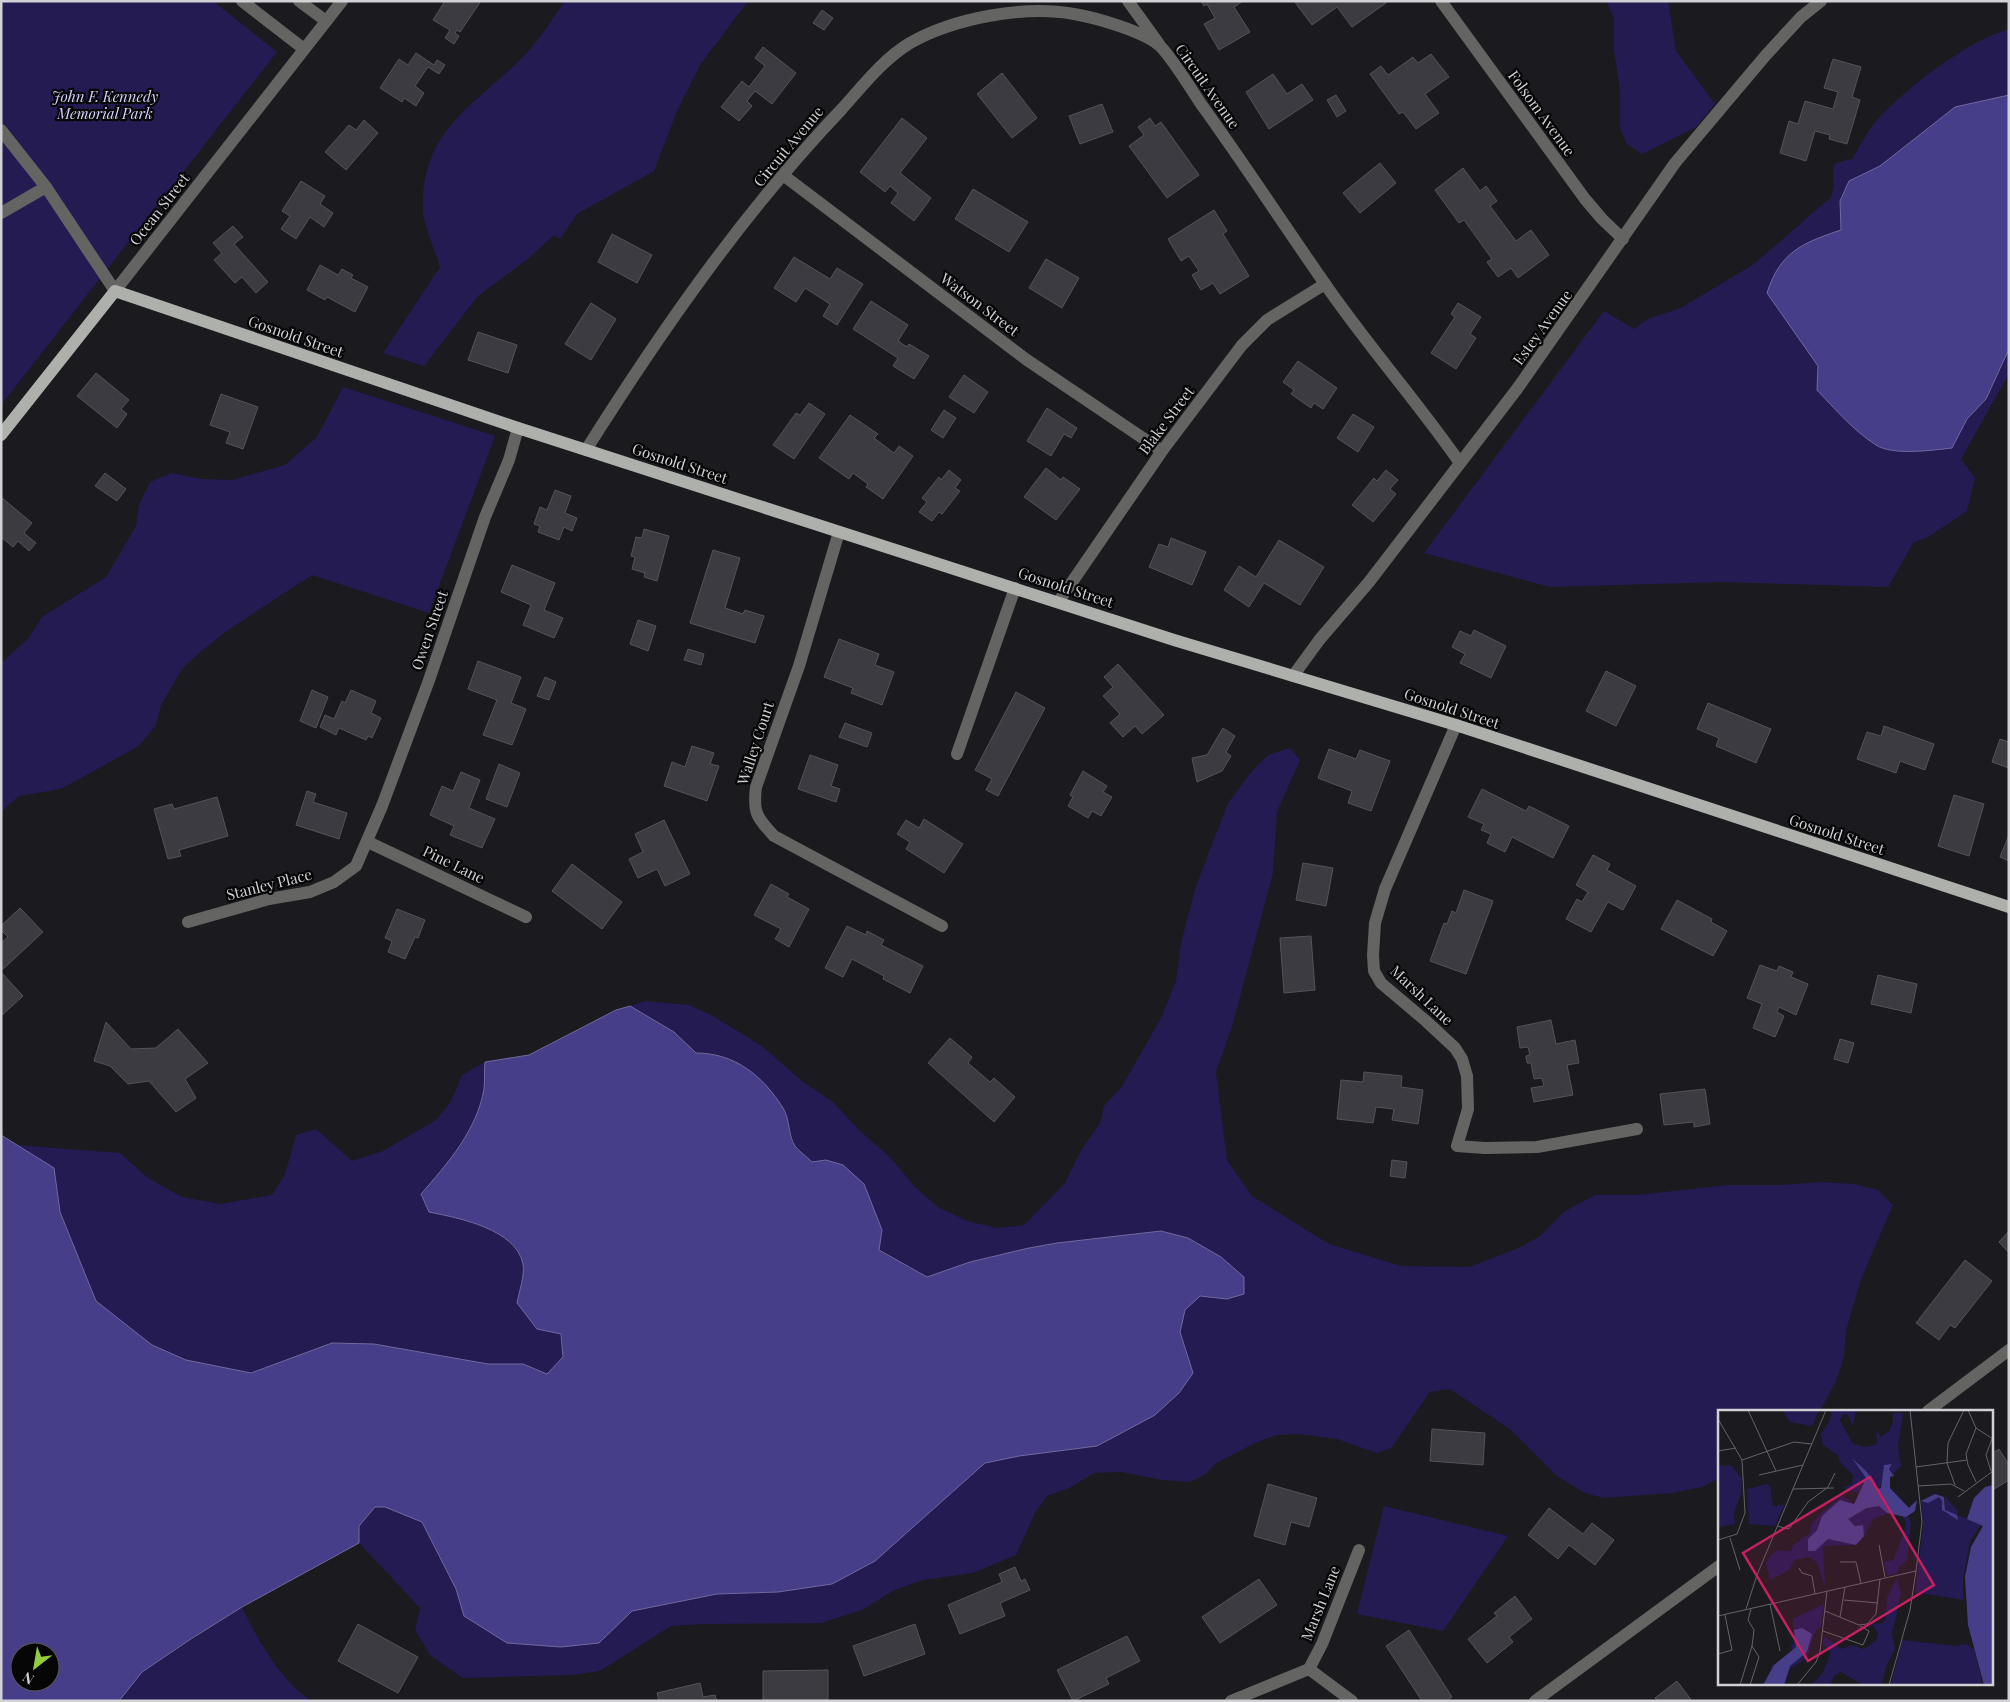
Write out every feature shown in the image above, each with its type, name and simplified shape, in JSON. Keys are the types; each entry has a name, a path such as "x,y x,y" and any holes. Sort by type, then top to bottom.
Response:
{"main road":[{"name":"Gosnold Street","path":"114,291 518,428 1059,601 1174,640 1456,725 2009,908"},
{"name":"Ocean Street","path":"1,435 114,291"}],"street":[{"path":"242,1 304,49"},
{"path":"299,1 326,21"},
{"name":"Ocean Street","path":"114,291 342,1"},
{"path":"1128,1 1160,46"},
{"name":"Folsom Avenue","path":"1441,1 1585,199 1623,239"},
{"name":"Estey Avenue","path":"1293,676 1550,345 1675,163 1717,111 1801,18 1821,1"},
{"name":"Circuit Avenue","path":"586,450 630,380 718,258 783,175 885,61 910,44 940,29 981,18 1025,11 1060,12 1097,18 1124,28 1160,46 1269,199 1325,284 1460,463"},
{"path":"1,130 46,187 114,291"},
{"name":"Watson Street","path":"783,175 1027,360 1162,451"},
{"path":"1,213 46,187"},
{"name":"Blake Street","path":"1059,601 1162,451 1242,345 1267,320 1325,284"},
{"name":"Owen Street","path":"368,842 428,683 485,517 509,460 518,428"},
{"name":"Walley Court","path":"839,532 799,666 756,787 754,807 762,823 774,836 942,926"},
{"path":"957,754 1015,588"},
{"name":"Marsh Lane","path":"1456,725 1385,889 1375,923 1374,971 1381,983 1455,1048 1462,1059 1466,1076 1468,1109 1457,1146 1485,1148 1537,1147 1637,1129"},
{"name":"Pine Lane","path":"368,842 526,917"},
{"name":"Stanley Place","path":"188,922 269,899 310,892 334,882 356,866 368,842"},
{"path":"1929,1410 2009,1350"},
{"name":"Marsh Lane","path":"1309,1668 1322,1644 1359,1550"},
{"path":"1535,1701 1718,1567"},
{"path":"1231,1701 1309,1668 1352,1701"}],"green space":[{"name":"John F. Kennedy Memorial Park","path":"1,1 213,1 277,52 1,405"},
{"path":"565,1 748,1 700,65 677,111 654,171 577,214 560,239 554,235 529,258 478,296 424,366 383,353 440,267 423,213 424,186 429,163 438,144 464,111 530,50"},
{"path":"1606,1 1668,1 1676,51 1715,104 1696,127 1642,154 1627,144 1620,128 1620,91 1614,50 1614,18"},
{"path":"2009,29 2009,374 1961,459 1975,478 1967,511 1930,536 1913,543 1888,587 1721,582 1550,587 1424,553 1604,311 1634,329 1648,319 1681,308 1754,264 1830,198 1834,187 1833,167 1836,163 1852,159 1873,125 1889,107 1920,80 1956,55 1992,35"},
{"path":"343,387 495,436 429,613 312,575 228,630 182,669 161,705 156,725 139,746 61,789 19,796 1,812 1,663 29,638 42,617 106,577 136,526 139,505 150,482 172,473 201,479 232,480 285,465 317,437"},
{"path":"1290,748 1300,760 1277,812 1273,873 1232,1027 1216,1072 1227,1160 1252,1196 1329,1244 1401,1266 1469,1267 1519,1248 1540,1236 1565,1211 1595,1195 1638,1195 1728,1185 1783,1185 1821,1182 1854,1184 1878,1190 1893,1205 1861,1279 1846,1331 1844,1357 1836,1381 1821,1410 1718,1410 1718,1479 1702,1487 1672,1493 1603,1498 1585,1493 1557,1476 1511,1430 1450,1389 1430,1392 1391,1448 1377,1453 1337,1439 1299,1434 1276,1435 1253,1444 1215,1464 1206,1474 1190,1482 1162,1480 1122,1472 1094,1473 1069,1488 1047,1496 1035,1513 1016,1555 973,1573 923,1580 895,1590 862,1610 821,1623 671,1626 600,1671 570,1675 463,1678 431,1656 415,1630 420,1608 359,1543 359,1526 375,1507 385,1507 422,1522 456,1589 464,1616 561,1647 598,1643 632,1611 717,1594 778,1592 832,1584 875,1561 985,1463 1019,1456 1097,1446 1193,1373 1180,1332 1185,1310 1200,1296 1227,1299 1244,1277 1221,1257 1188,1238 1161,1231 1029,1248 970,1262 927,1278 879,1249 882,1230 864,1184 826,1160 812,1162 795,1145 784,1110 712,1053 696,1053 674,1032 630,1006 645,1001 689,1005 713,1016 762,1046 802,1081 833,1102 860,1131 890,1157 915,1187 938,1207 967,1221 997,1228 1024,1225 1065,1183 1080,1152 1100,1123 1104,1106 1121,1088 1161,1018 1176,981 1181,943 1195,889 1228,803 1252,771 1268,755"},
{"path":"485,1062 484,1089 475,1118 460,1145 421,1194 429,1212 485,1227 510,1242 518,1252 523,1264 523,1278 517,1303 537,1329 561,1334 563,1357 547,1374 523,1364 488,1364 374,1344 332,1343 251,1373 186,1360 152,1345 96,1301 60,1211 54,1168 17,1145 120,1153 148,1178 182,1197 221,1204 272,1195 285,1174 296,1135 316,1129 352,1161 383,1151 436,1120 450,1103 462,1075"},
{"path":"1384,1506 1508,1536 1443,1631 1357,1614"},
{"path":"242,1607 255,1633 271,1658 289,1682 311,1701 119,1701 142,1672"}],"shaded area":[{"path":"2009,95 2009,349 1986,399 1967,419 1952,448 1903,451 1883,448 1860,433 1817,390 1818,366 1767,293 1772,279 1779,268 1794,251 1841,230 1840,201 1849,181 1880,166 1955,107"},
{"path":"630,1006 674,1032 696,1053 723,1057 747,1068 775,1096 783,1108 791,1137 799,1150 812,1162 826,1160 843,1165 864,1184 882,1230 879,1250 927,1277 970,1262 1029,1248 1161,1231 1188,1238 1221,1257 1244,1277 1244,1294 1227,1299 1200,1296 1185,1310 1180,1332 1193,1373 1179,1393 1155,1415 1097,1446 1019,1456 985,1463 875,1561 832,1584 778,1592 717,1594 632,1611 599,1643 561,1647 507,1643 464,1616 456,1589 422,1522 385,1507 375,1507 359,1526 359,1543 242,1607 191,1639 142,1672 119,1701 1,1701 1,1135 54,1168 60,1212 96,1301 152,1345 186,1360 251,1373 332,1343 374,1344 488,1364 523,1364 547,1374 563,1357 561,1334 537,1329 517,1303 523,1278 523,1264 518,1252 510,1242 485,1227 429,1212 421,1194 451,1158 475,1118 484,1089 485,1062 529,1055 616,1010"}],"building":[{"path":"445,1 481,1 460,32 457,30 455,33 459,36 454,44 445,38 450,30 433,20"},
{"path":"1201,1 1243,1 1234,7 1250,32 1219,50 1204,24 1215,18 1207,4 1204,6"},
{"path":"1294,1 1385,1 1386,3 1352,27 1337,7 1312,25"},
{"path":"822,10 833,18 824,30 813,23"},
{"path":"763,47 796,73 772,104 755,91 747,101 752,106 739,121 721,107 742,81 749,87 765,66 755,58"},
{"path":"416,53 434,65 437,60 445,65 439,74 428,67 415,86 424,93 416,106 404,98 402,102 380,88 399,59 408,65"},
{"path":"1431,54 1449,77 1425,94 1439,113 1416,129 1403,112 1399,114 1370,74 1381,66 1388,75 1413,57 1418,63"},
{"path":"1833,59 1861,67 1852,97 1860,100 1847,144 1829,139 1830,135 1815,131 1806,161 1780,153 1789,121 1798,124 1805,101 1833,109 1838,92 1824,88"},
{"path":"1002,73 1037,118 1012,138 977,94"},
{"path":"1273,74 1287,94 1302,84 1313,100 1269,129 1246,92"},
{"path":"1336,95 1346,111 1337,117 1327,100"},
{"path":"1102,104 1113,132 1080,144 1069,116"},
{"path":"902,118 927,138 900,173 931,198 914,221 891,203 898,193 890,186 885,192 860,172"},
{"path":"1150,118 1155,126 1161,122 1199,175 1167,198 1129,146 1144,135 1138,127"},
{"path":"364,120 378,133 346,170 325,152 349,125 356,130"},
{"path":"1380,163 1396,183 1360,213 1343,193"},
{"path":"1463,168 1480,191 1486,186 1497,201 1490,206 1516,241 1531,230 1549,255 1518,278 1511,268 1498,277 1487,262 1492,259 1464,220 1459,223 1435,190"},
{"path":"301,181 325,196 320,204 333,213 324,227 310,217 296,239 281,229 290,216 282,211"},
{"path":"973,189 1028,222 1009,252 955,219"},
{"path":"1214,210 1227,231 1223,234 1249,276 1220,294 1213,283 1201,290 1192,275 1199,271 1189,256 1181,261 1168,239"},
{"path":"233,226 243,237 234,244 268,282 256,293 242,277 235,283 214,260 222,253 213,243"},
{"path":"612,234 652,255 637,283 598,262"},
{"path":"794,257 830,279 837,268 863,284 837,325 823,316 830,304 805,288 796,302 774,288"},
{"path":"1046,259 1079,278 1062,308 1029,288"},
{"path":"320,265 338,275 342,269 353,275 351,278 368,287 355,312 327,297 325,300 307,290"},
{"path":"871,301 908,325 898,341 907,347 909,344 929,356 914,379 893,366 898,358 853,329"},
{"path":"591,303 616,319 591,360 565,344"},
{"path":"1458,303 1481,317 1470,334 1476,338 1456,369 1431,353 1455,317 1451,314"},
{"path":"478,332 517,345 508,373 468,360"},
{"path":"1298,361 1337,388 1323,409 1314,403 1311,408 1291,394 1294,390 1283,382"},
{"path":"96,373 129,400 121,409 127,414 117,428 77,396"},
{"path":"964,375 988,392 974,413 949,397"},
{"path":"221,394 258,407 243,449 226,443 230,432 210,425"},
{"path":"809,403 825,414 794,459 773,445 796,413 800,415"},
{"path":"1047,408 1077,428 1071,438 1064,434 1051,456 1027,441"},
{"path":"944,410 956,418 943,438 931,430"},
{"path":"1353,414 1374,427 1358,452 1337,438"},
{"path":"850,415 878,434 874,438 894,453 899,446 913,456 883,499 866,487 868,484 853,473 849,479 819,458"},
{"path":"1046,468 1061,480 1063,477 1080,489 1056,520 1024,497"},
{"path":"949,470 961,480 955,488 960,491 942,514 939,512 932,521 919,512 927,502 922,498 939,477 941,480"},
{"path":"1386,470 1398,480 1390,489 1396,494 1373,522 1352,505 1374,478 1377,481"},
{"path":"105,473 126,489 117,501 95,486"},
{"path":"555,490 571,496 565,513 577,518 572,531 564,527 559,540 538,532 540,526 534,524 540,507 547,510"},
{"path":"1,497 32,523 24,533 36,543 29,551 18,541 13,547 1,537"},
{"path":"644,529 669,536 657,581 644,577 645,573 632,569 635,557 631,556 636,537 642,538"},
{"path":"1171,538 1206,552 1192,585 1149,567 1159,544 1168,547"},
{"path":"1279,540 1324,567 1300,605 1264,583 1249,607 1224,590 1239,566 1256,577"},
{"path":"713,550 740,558 725,608 743,614 745,610 764,616 755,643 690,623"},
{"path":"512,565 555,583 544,610 563,618 554,638 523,625 531,605 501,592"},
{"path":"638,620 656,626 648,651 630,644"},
{"path":"1474,630 1506,646 1491,678 1460,663 1465,654 1452,647 1460,631 1471,636"},
{"path":"839,639 879,654 875,665 894,672 882,705 851,693 853,688 824,677"},
{"path":"688,649 704,654 701,665 684,660"},
{"path":"478,661 521,677 511,703 526,709 512,745 483,735 497,700 468,689"},
{"path":"1118,664 1164,715 1142,734 1135,726 1123,737 1110,723 1120,714 1103,696 1113,687 1104,677"},
{"path":"1606,671 1636,686 1616,726 1586,711"},
{"path":"545,677 556,682 549,700 537,696"},
{"path":"312,690 328,697 316,728 300,721"},
{"path":"351,690 376,701 371,713 381,718 372,738 368,736 366,740 339,728 336,735 320,727 325,715 334,719 342,701 345,703"},
{"path":"1016,692 1045,708 998,796 986,790 992,779 975,770"},
{"path":"1708,703 1771,729 1756,763 1716,746 1719,738 1697,729"},
{"path":"845,723 872,733 867,747 839,737"},
{"path":"1884,726 1934,744 1925,770 1900,761 1896,773 1857,759 1867,732 1881,736"},
{"path":"1223,728 1235,736 1226,752 1231,756 1222,771 1197,782 1192,758 1207,755"},
{"path":"2000,739 2009,742 2009,768 1992,762"},
{"path":"692,746 714,753 710,764 719,766 707,801 664,786 672,762 685,767"},
{"path":"1329,749 1356,759 1360,750 1390,761 1371,811 1348,803 1352,791 1318,778"},
{"path":"810,755 838,765 831,786 840,789 836,802 798,789"},
{"path":"499,764 520,773 507,807 486,799"},
{"path":"1083,771 1107,786 1103,792 1112,797 1101,816 1092,811 1088,818 1068,806 1073,797 1070,795"},
{"path":"461,772 480,780 469,808 495,819 482,848 450,835 454,826 430,815 442,786 453,791"},
{"path":"1482,789 1526,811 1529,806 1569,826 1553,858 1512,837 1505,852 1487,843 1491,834 1481,830 1484,824 1468,817"},
{"path":"307,791 316,794 313,802 347,813 339,839 296,825"},
{"path":"1954,795 1984,804 1969,856 1938,846"},
{"path":"217,797 228,836 179,850 181,856 168,859 154,809 172,804 174,809"},
{"path":"924,819 963,844 944,873 906,849 910,842 897,834 906,820 919,828"},
{"path":"664,820 690,874 665,886 657,869 638,878 629,859 643,852 635,834"},
{"path":"2009,835 2009,861 2000,857"},
{"path":"1593,855 1610,864 1607,870 1636,886 1623,910 1608,902 1591,932 1566,919 1577,899 1582,902 1588,892 1576,885"},
{"path":"1303,863 1333,868 1326,906 1296,900"},
{"path":"572,864 622,902 602,929 552,891"},
{"path":"771,884 789,894 787,897 809,909 789,947 775,939 781,929 754,915"},
{"path":"1464,890 1493,901 1466,974 1430,961 1444,923 1447,924 1452,911 1456,913"},
{"path":"1677,900 1712,919 1711,922 1727,931 1713,956 1661,929"},
{"path":"20,908 43,932 1,971 1,943 8,937 1,930 1,926"},
{"path":"397,909 425,920 418,938 415,937 405,959 388,952 392,941 385,938"},
{"path":"847,926 866,935 867,931 884,940 881,945 923,966 910,993 883,979 884,976 852,959 843,977 825,968"},
{"path":"1311,936 1315,990 1284,993 1280,938"},
{"path":"1760,965 1777,971 1779,966 1793,972 1791,977 1808,984 1796,1015 1779,1007 1777,1012 1784,1016 1775,1037 1753,1028 1762,1004 1747,998"},
{"path":"1,972 23,996 1,1016"},
{"path":"1878,975 1917,984 1911,1013 1871,1004"},
{"path":"1551,1020 1556,1044 1575,1040 1579,1063 1567,1065 1573,1095 1534,1102 1531,1088 1544,1086 1542,1078 1534,1079 1531,1063 1527,1063 1526,1056 1530,1055 1528,1047 1520,1048 1517,1027"},
{"path":"106,1022 131,1049 156,1048 178,1029 208,1063 185,1079 196,1098 176,1112 149,1081 128,1084 110,1066 94,1061"},
{"path":"950,1038 972,1057 968,1063 990,1082 994,1078 1015,1097 994,1122 928,1063"},
{"path":"1840,1039 1854,1043 1848,1063 1834,1059"},
{"path":"1364,1072 1402,1076 1401,1087 1423,1090 1418,1124 1392,1120 1394,1109 1376,1107 1373,1123 1337,1119 1341,1080 1363,1082"},
{"path":"1705,1089 1710,1124 1694,1127 1694,1122 1664,1125 1660,1094"},
{"path":"1392,1160 1407,1162 1405,1178 1390,1176"},
{"path":"2009,1231 2009,1253 1999,1242"},
{"path":"1965,1260 1992,1281 1955,1328 1950,1325 1939,1340 1916,1323"},
{"path":"1432,1429 1485,1433 1483,1465 1430,1461"},
{"path":"1999,1449 2009,1465 2009,1480 1992,1490 1992,1453"},
{"path":"1268,1484 1317,1498 1309,1527 1291,1522 1285,1545 1254,1536"},
{"path":"1549,1508 1583,1534 1592,1523 1614,1540 1595,1565 1569,1545 1558,1559 1528,1535"},
{"path":"1015,1567 1021,1581 1025,1579 1030,1590 1000,1603 1005,1616 960,1634 948,1605 1002,1582 999,1574"},
{"path":"1259,1579 1277,1605 1220,1643 1202,1617"},
{"path":"1515,1596 1532,1619 1509,1637 1513,1642 1487,1663 1468,1639 1497,1616 1494,1613"},
{"path":"358,1624 418,1657 398,1693 338,1661"},
{"path":"915,1624 925,1654 864,1676 853,1646"},
{"path":"1409,1630 1452,1697 1446,1701 1422,1701 1386,1646"},
{"path":"1127,1636 1140,1661 1106,1678 1109,1684 1073,1701 1057,1670"},
{"path":"828,1670 828,1700 763,1700 763,1671"},
{"path":"1677,1681 1692,1701 1658,1701 1655,1698"},
{"path":"700,1683 703,1697 715,1695 717,1701 659,1701 657,1693"}]}
